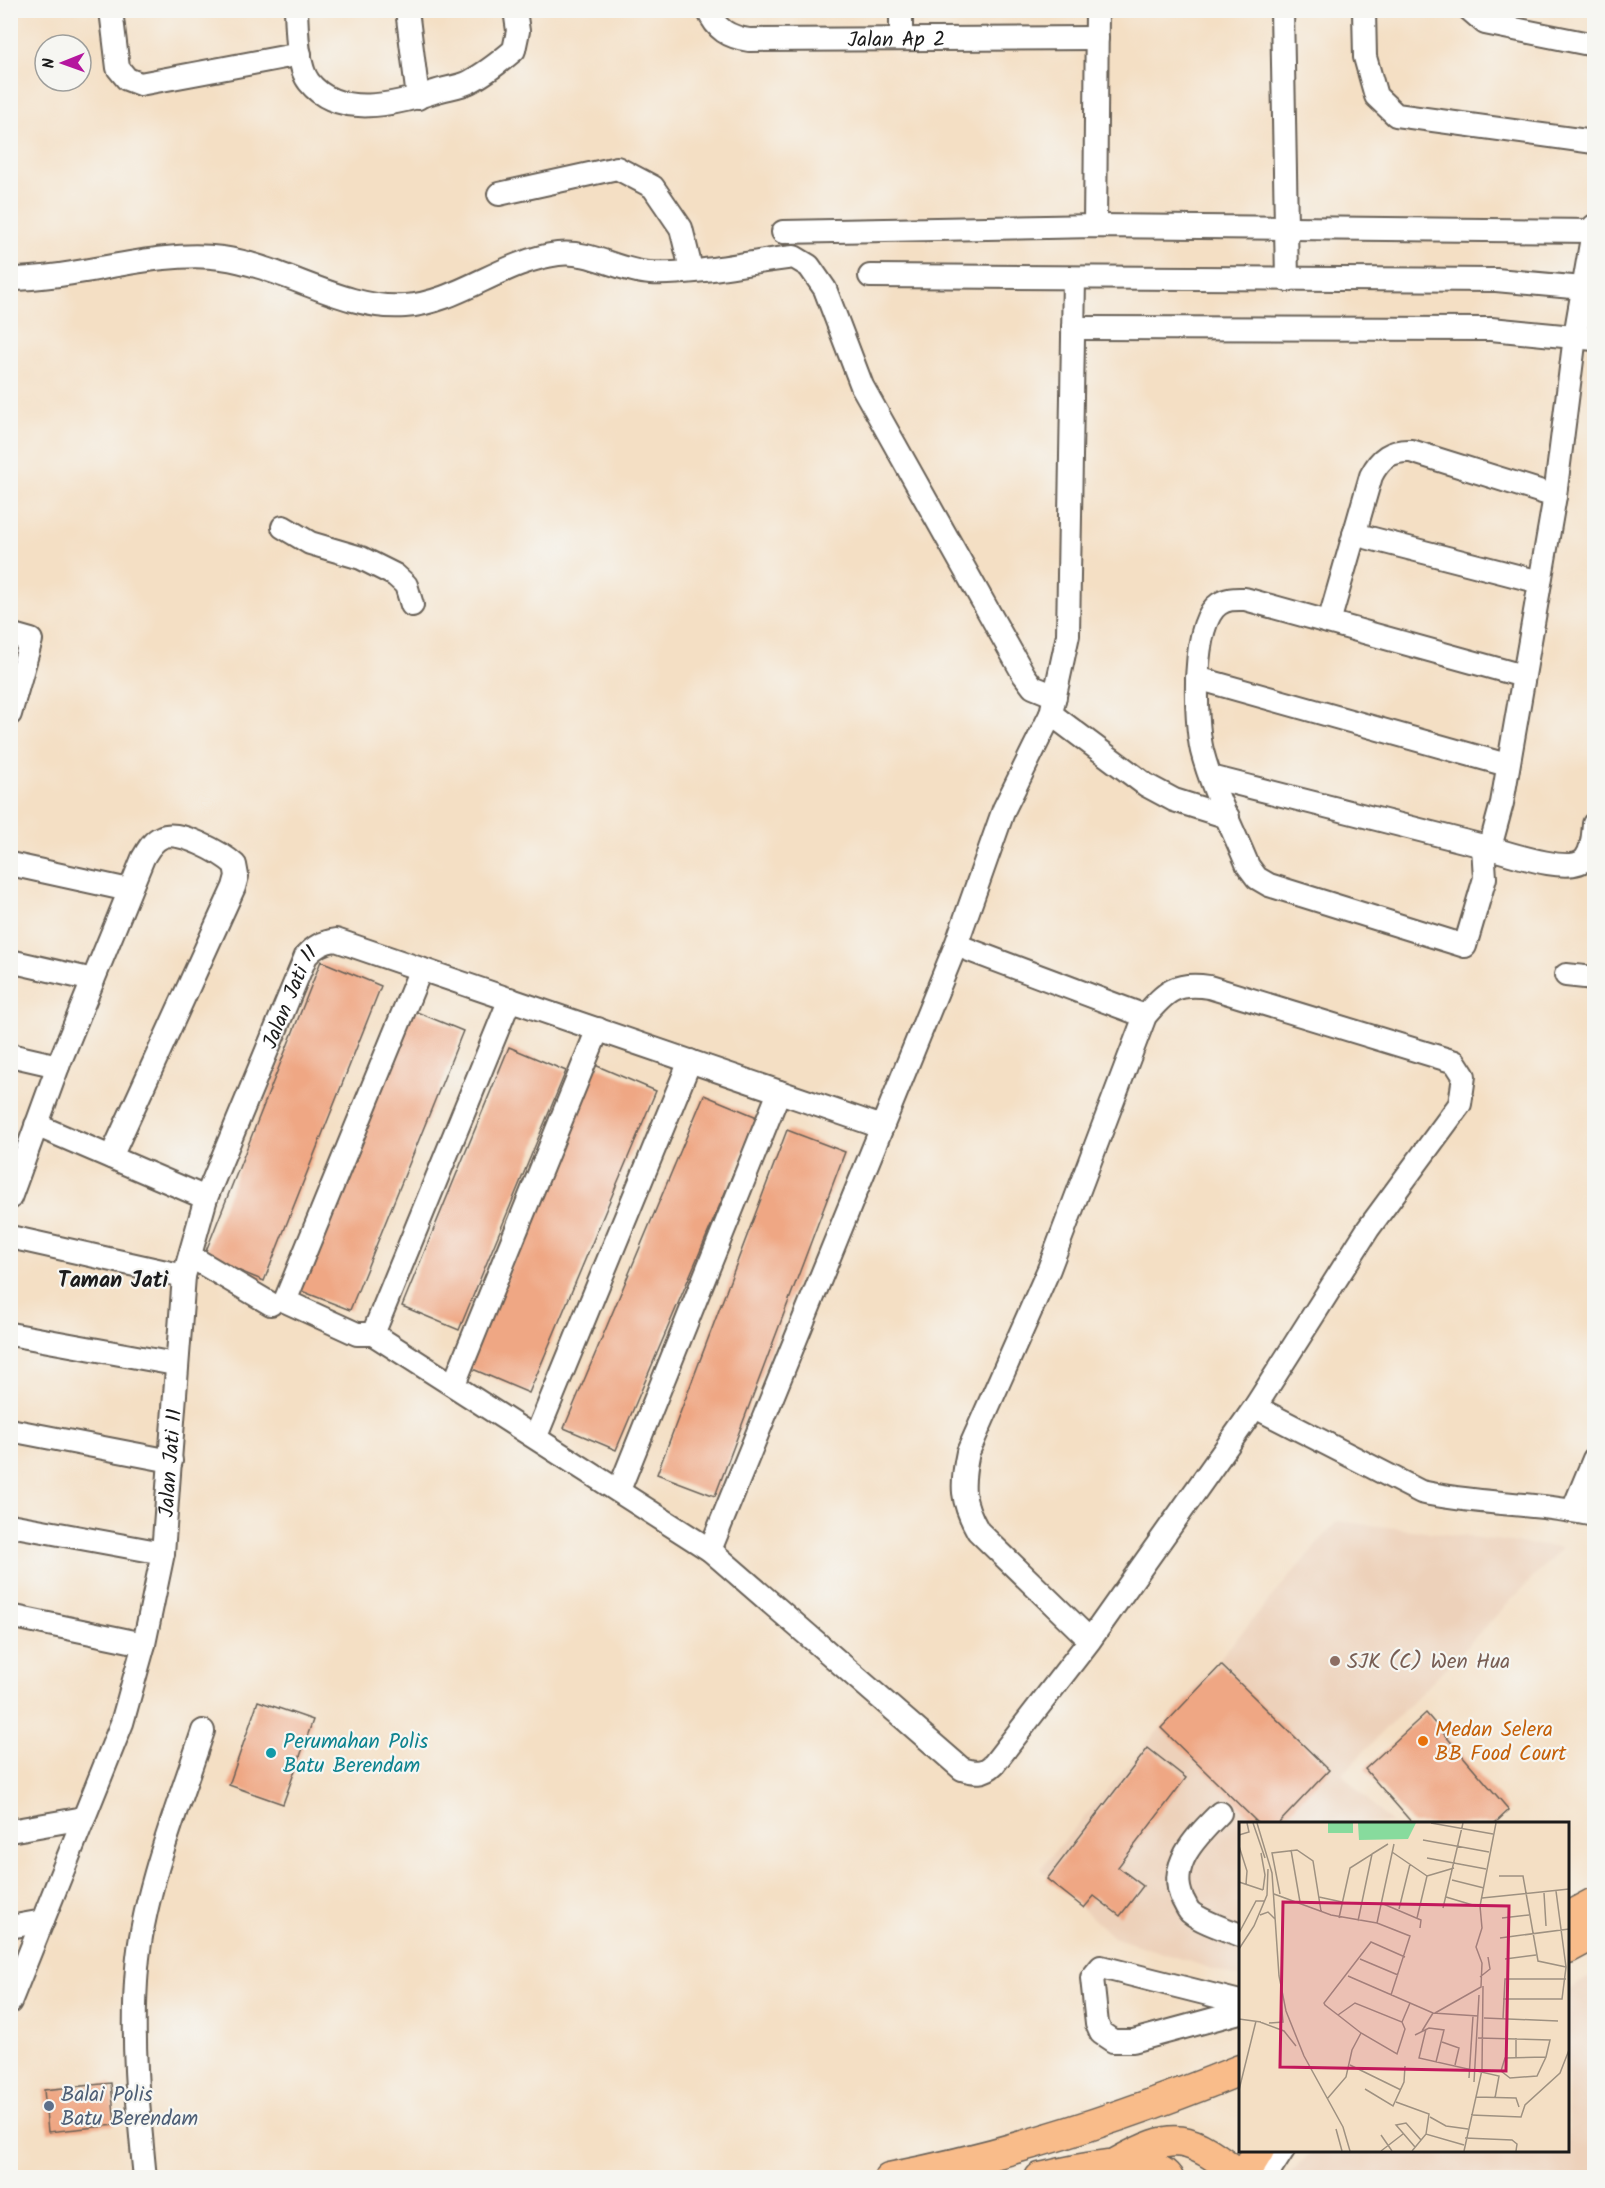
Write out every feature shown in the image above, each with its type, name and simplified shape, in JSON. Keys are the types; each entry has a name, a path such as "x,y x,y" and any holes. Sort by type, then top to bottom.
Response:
{"main road":[{"path":"1569,1916 1594,1903"},
{"path":"1569,1947 1594,1934"},
{"path":"889,2178 938,2168 1056,2137 1239,2070"},
{"path":"1115,2164 1159,2142 1183,2140 1197,2146 1243,2177 1258,2152"},
{"path":"1040,2178 1115,2164 1141,2165 1164,2172 1168,2178"}],"street":[{"path":"111,10 118,68 127,79 140,84 300,54"},
{"path":"296,10 300,54 308,81 323,94 350,105 369,106 418,98 469,82 514,50 517,21"},
{"path":"407,10 418,98"},
{"name":"Jalan Ap 2","path":"708,10 713,22 736,38 1097,38"},
{"path":"901,10 902,37"},
{"path":"1095,226 1097,10"},
{"path":"1282,10 1287,280"},
{"path":"1364,10 1365,57 1376,96 1396,115 1594,142"},
{"path":"1470,10 1485,23 1594,45"},
{"path":"499,194 616,168 653,187 681,228 691,269"},
{"path":"783,232 1095,226 1594,229 1585,338 1495,834 1488,844 1482,846"},
{"path":"10,279 56,277 173,258 220,258 274,271 376,305 405,306 436,300 527,259 561,253 592,257 624,270 652,273 794,257 808,266 825,289 862,386 1024,675 1033,687 1146,784 1174,800 1228,817"},
{"path":"870,276 1496,280 1589,289"},
{"path":"710,1550 956,945 1004,809 1053,705 1068,635 1074,278"},
{"path":"1073,328 1491,329 1585,338"},
{"path":"1329,622 1376,465 1397,451 1411,451 1555,496"},
{"path":"283,527 310,543 361,558 395,575 406,585 412,605"},
{"path":"1354,534 1540,582"},
{"path":"1482,846 1485,878 1465,946 1269,885 1257,878 1248,866 1202,750 1197,678 1202,638 1209,618 1217,605 1232,598 1245,599 1523,676"},
{"path":"10,714 21,637"},
{"path":"1197,678 1507,765"},
{"path":"1211,777 1550,864 1575,866 1584,861 1590,851 1594,824"},
{"path":"10,1198 17,1155 36,1125 129,890 151,844 163,836 178,835 225,856 235,865 234,887 111,1157"},
{"path":"10,864 129,890"},
{"name":"Jalan Jati 11","path":"10,2002 122,1723 144,1644 163,1553 176,1364 187,1266 206,1198 306,956 324,942 336,940 421,969"},
{"path":"956,945 1145,1016"},
{"path":"10,961 93,980"},
{"path":"882,1127 421,969 285,1301 357,1335 373,1334 536,1436 710,1550 962,1769 972,1772 988,1770 1090,1640 1255,1407 1368,1229 1460,1104 1464,1076 1455,1062 1209,987 1190,984 1174,988 1160,997 1145,1016 1049,1269 968,1452 963,1474 962,1494 978,1531 1090,1640"},
{"path":"1566,975 1594,978"},
{"path":"373,1334 510,999"},
{"path":"454,1384 598,1029"},
{"path":"10,1055 58,1066"},
{"path":"536,1436 690,1061"},
{"path":"619,1490 779,1092"},
{"path":"36,1125 206,1198"},
{"path":"10,1237 187,1266 271,1304"},
{"path":"10,1334 176,1364"},
{"path":"1255,1407 1421,1492 1448,1498 1584,1513 1594,1459"},
{"path":"10,1430 171,1461"},
{"path":"10,1524 163,1553"},
{"path":"10,1616 144,1644"},
{"path":"145,2178 135,2045 137,1967 150,1902 203,1731"},
{"path":"1220,1813 1195,1838 1185,1854 1179,1872 1180,1893 1189,1911 1239,1935"},
{"path":"10,1831 84,1818"},
{"path":"10,1927 43,1921"},
{"path":"1239,2002 1101,1967 1092,1978 1097,2024 1101,2033 1113,2041 1133,2041 1239,2012"},
{"path":"1265,2178 1282,2152"}],"shaded area":[{"name":"SJK (C) Wen Hua","path":"1337,1521 1562,1548 1342,1774 1390,1822 1239,1822 1239,1978 1113,1937 1040,1869"},
{"path":"1594,1975 1594,2177 1286,2177 1312,2152 1569,2152 1569,1989"}],"building":[{"path":"321,961 381,986 264,1281 204,1256"},
{"path":"407,1008 463,1031 350,1310 294,1288"},
{"path":"509,1047 566,1071 459,1330 402,1306"},
{"path":"595,1065 656,1091 529,1393 468,1367"},
{"path":"704,1095 757,1117 616,1450 564,1428"},
{"path":"787,1130 845,1152 715,1496 657,1474"},
{"path":"1221,1665 1329,1770 1280,1822 1257,1822 1161,1728"},
{"name":"Perumahan Polis Batu Berendam","path":"258,1701 313,1720 283,1804 229,1785"},
{"name":"Medan Selera BB Food Court","path":"1426,1713 1509,1810 1496,1822 1411,1822 1365,1769"},
{"path":"1148,1748 1186,1778 1118,1867 1143,1886 1120,1916 1094,1896 1084,1908 1047,1879"},
{"path":"111,2083 115,2125 48,2132 44,2090"}],"place":[{"name":"SJK (C) Wen Hua","path":"1335,1661"},
{"name":"Medan Selera BB Food Court","path":"1423,1741"},
{"name":"Perumahan Polis Batu Berendam","path":"271,1753"},
{"name":"Balai Polis Batu Berendam","path":"49,2106"}],"district":[{"name":"Taman Jati","path":"113,1279"}]}
